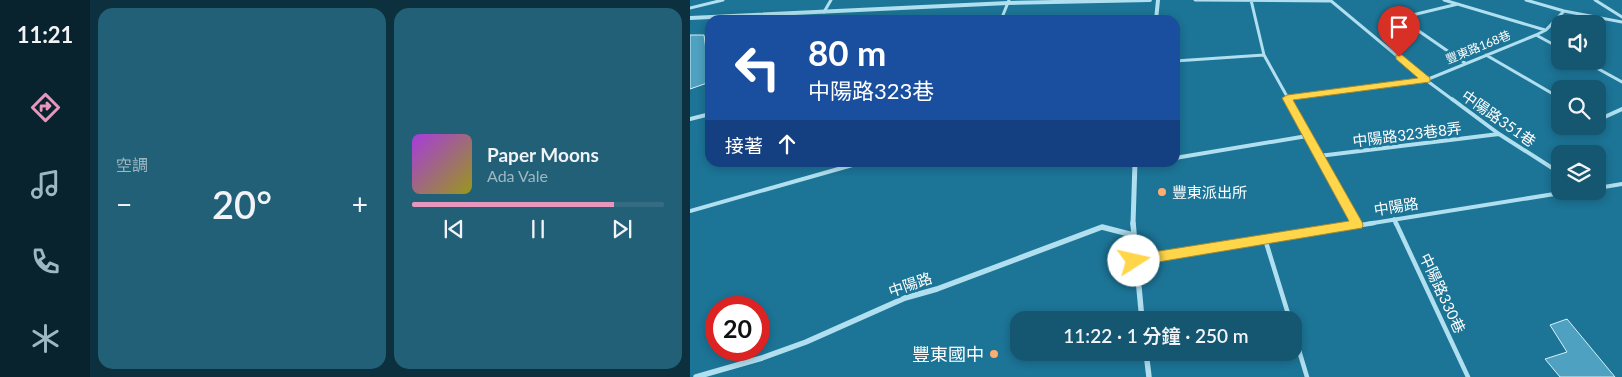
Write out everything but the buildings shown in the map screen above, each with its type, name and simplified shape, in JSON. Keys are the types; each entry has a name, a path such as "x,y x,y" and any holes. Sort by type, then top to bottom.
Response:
{"street":[{"path":"757,15 1008,2 1150,0"},
{"path":"1156,15 1158,0"},
{"path":"690,18 705,17"},
{"path":"1135,167 1134,261 1141,311"},
{"name":"中陽路","path":"696,377 779,352 905,298 937,289 1102,227 1133,234"},
{"path":"1147,361 1149,377"}],"lane":[{"path":"690,8 723,0"},
{"path":"824,12 831,0"},
{"path":"1195,0 1331,0"},
{"path":"1251,0 1264,55 1357,225"},
{"name":"中陽路351巷","path":"1331,0 1426,80 1499,134 1551,167"},
{"path":"1444,0 1546,30"},
{"path":"1526,0 1564,11 1622,22"},
{"path":"1595,0 1622,17"},
{"path":"1003,15 1008,2"},
{"path":"1458,4 1400,18 1465,63"},
{"name":"豐東路168巷","path":"1287,98 1426,80 1546,30 1564,11"},
{"path":"1536,35 1551,43"},
{"path":"1180,61 1264,55"},
{"path":"1486,55 1551,93"},
{"path":"1600,70 1622,82"},
{"path":"1606,117 1622,109"},
{"path":"690,119 705,115"},
{"name":"中陽路323巷8弄","path":"1319,156 1499,134"},
{"path":"1180,157 1308,136"},
{"path":"690,211 845,167"},
{"path":"1606,187 1622,184"},
{"name":"中陽路","path":"1134,261 1551,194"},
{"name":"中陽路330巷","path":"1394,219 1468,377"},
{"path":"1265,239 1287,311"},
{"path":"1302,360 1307,377"}],"place":[{"name":"豐東派出所","path":"1162,192"},
{"name":"豐東國中","path":"994,354"}],"route":[{"path":"1134,261 1357,225 1287,98 1426,80 1399,57"}]}
